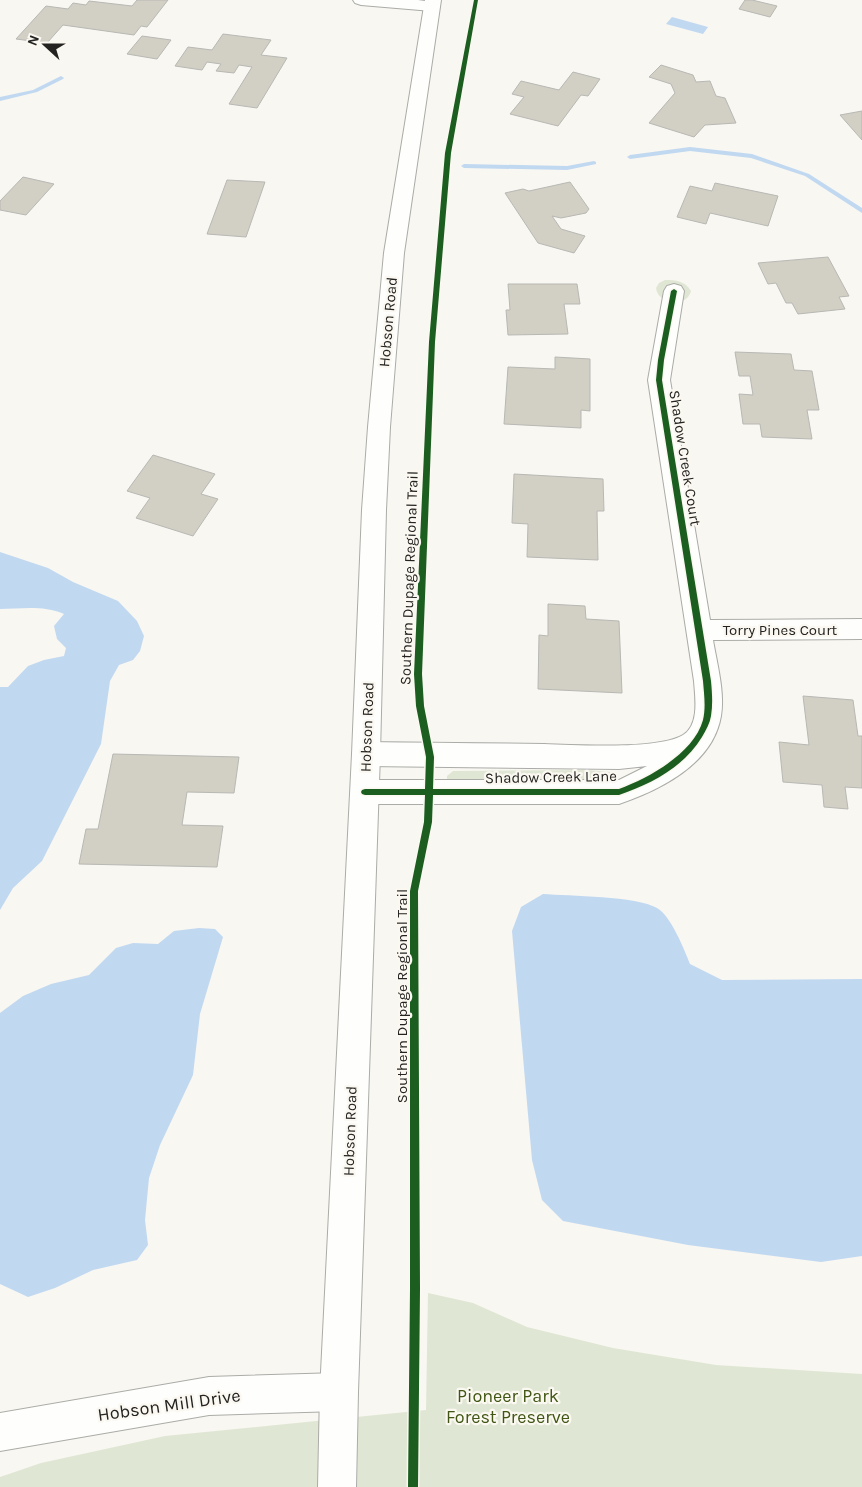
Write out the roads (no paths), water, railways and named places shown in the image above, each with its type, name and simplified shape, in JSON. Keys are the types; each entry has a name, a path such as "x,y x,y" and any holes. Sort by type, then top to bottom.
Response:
{"main road":[{"path":"361,0 432,3"},
{"name":"Hobson Road","path":"338,1487 339,1392 366,754 374,510 386,332 394,253 432,3"},
{"name":"Shadow Creek Court","path":"674,291 659,380 698,630"},
{"name":"Torry Pines Court","path":"698,630 862,629"},
{"name":"Shadow Creek Lane","path":"364,792 620,792 641,784 668,769 704,727 709,706 698,630"},
{"name":"Shadow Creek Lane","path":"366,754 619,757 662,753 692,743"},
{"name":"Hobson Mill Drive","path":"0,1432 209,1396 339,1392"}],"water":[{"path":"672,17 708,27 703,34 666,24"},
{"path":"0,552 48,568 73,582 118,601 137,621 144,636 140,651 133,660 119,665 110,681 101,744 42,861 13,888 0,910 0,687 8,687 28,666 64,656 66,648 57,639 54,626 64,614 40,608 0,609"},
{"path":"543,894 619,899 647,904 657,908 672,925 690,964 722,980 862,979 862,1256 821,1262 688,1245 563,1221 542,1200 532,1160 512,931 521,907"},
{"path":"199,928 215,929 223,937 200,1014 193,1075 160,1145 149,1178 145,1220 148,1245 137,1260 93,1270 55,1288 28,1297 0,1284 0,1013 23,996 51,984 89,975 116,948 133,943 158,944 174,931"}],"waterway":[{"path":"0,99 35,91 61,78"},
{"path":"630,157 690,149 752,156 807,175 862,211"},
{"path":"464,166 567,168 594,163"}],"park label":[{"name":"Pioneer Park Forest Preserve","path":"508,1406"}]}
